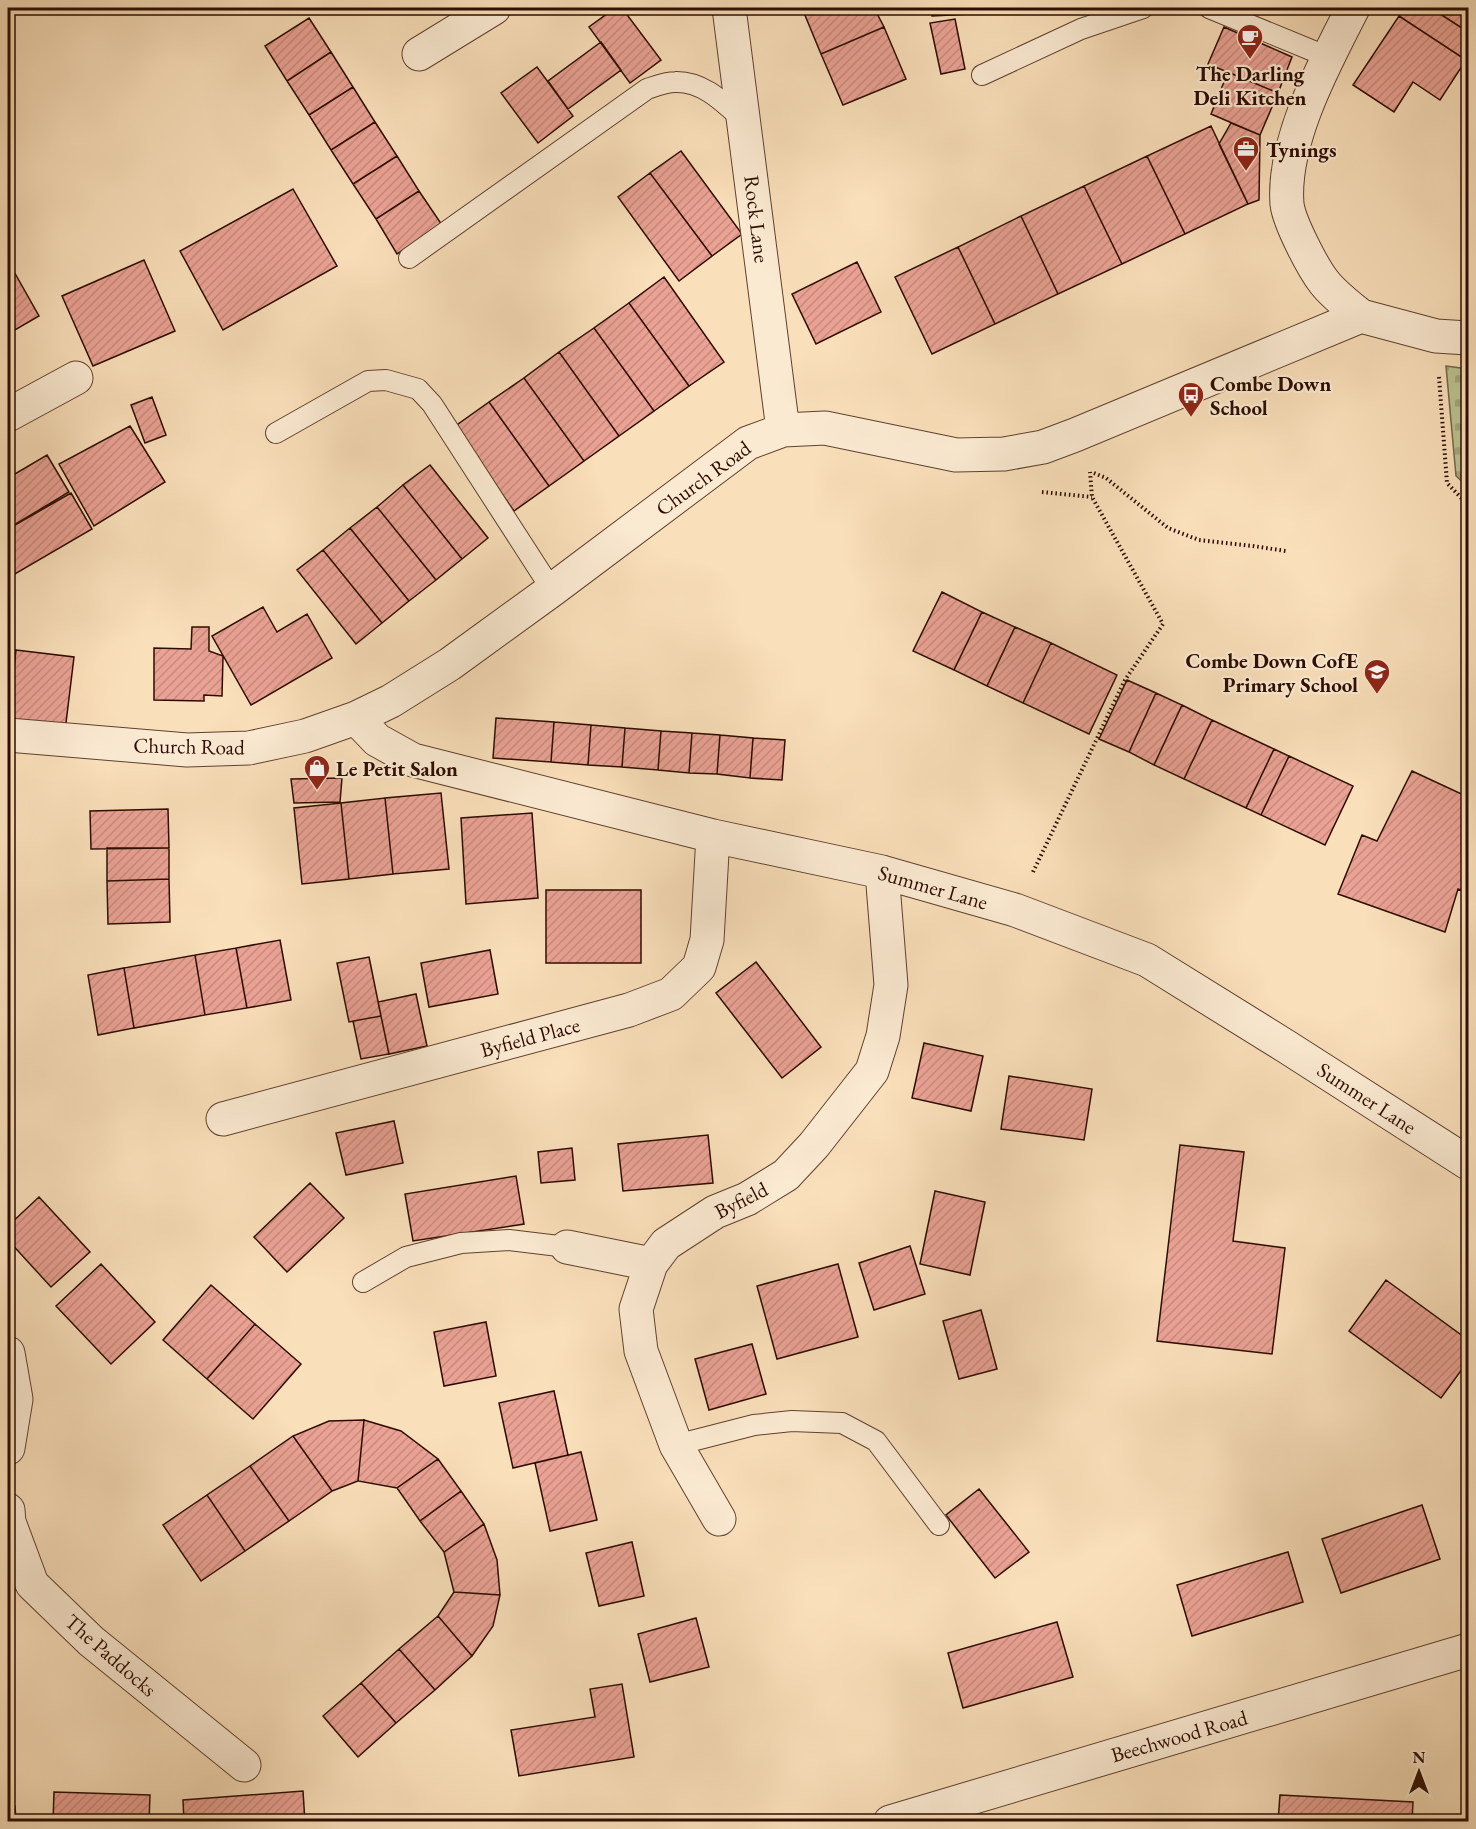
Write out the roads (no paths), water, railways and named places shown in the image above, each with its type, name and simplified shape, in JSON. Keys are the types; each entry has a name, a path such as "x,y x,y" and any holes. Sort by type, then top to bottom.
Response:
{"street":[{"path":"419,54 494,8"},
{"name":"Rock Lane","path":"729,8 783,430"},
{"path":"1353,8 1328,57 1296,135 1289,170 1287,206 1299,239 1325,283 1361,316 1436,336 1468,338"},
{"name":"Church Road","path":"8,735 187,750 249,748 305,736 356,718 391,701 450,664 748,443 783,430 825,428 956,454 1004,454 1042,447 1361,316"},
{"path":"8,415 76,378"},
{"name":"Summer Lane","path":"356,718 377,740 413,760 714,836 882,872 1015,910 1147,960 1468,1163"},
{"name":"Byfield Place","path":"223,1119 630,1010 671,994 699,967 706,940 714,836"},
{"name":"Byfield","path":"719,1519 676,1444 641,1351 636,1309 651,1264 666,1244 716,1212 747,1199 786,1175 814,1145 872,1071 883,1036 891,985 882,872"},
{"path":"567,1247 651,1264"},
{"path":"8,1353 16,1399 8,1448"},
{"name":"The Paddocks","path":"8,1514 32,1584 91,1641 244,1765"},
{"name":"Beechwood Road","path":"890,1821 1468,1650"}],"lane":[{"path":"982,75 1118,11 1143,8"},
{"path":"1209,8 1328,57"},
{"path":"409,258 647,88 674,81 699,85 745,122"},
{"path":"276,433 368,381 386,380 418,389 432,404 552,590"},
{"path":"363,1282 406,1257 462,1243 509,1240 567,1247"},
{"path":"676,1444 754,1425 792,1422 842,1423 876,1441 939,1526"}],"place":[{"name":"The Darling Deli Kitchen","path":"1250,60"},
{"name":"Tynings","path":"1246,172"},
{"name":"Combe Down School","path":"1191,418"},
{"name":"Combe Down CofE Primary School","path":"1377,695"},
{"name":"Le Petit Salon","path":"317,791"}]}
